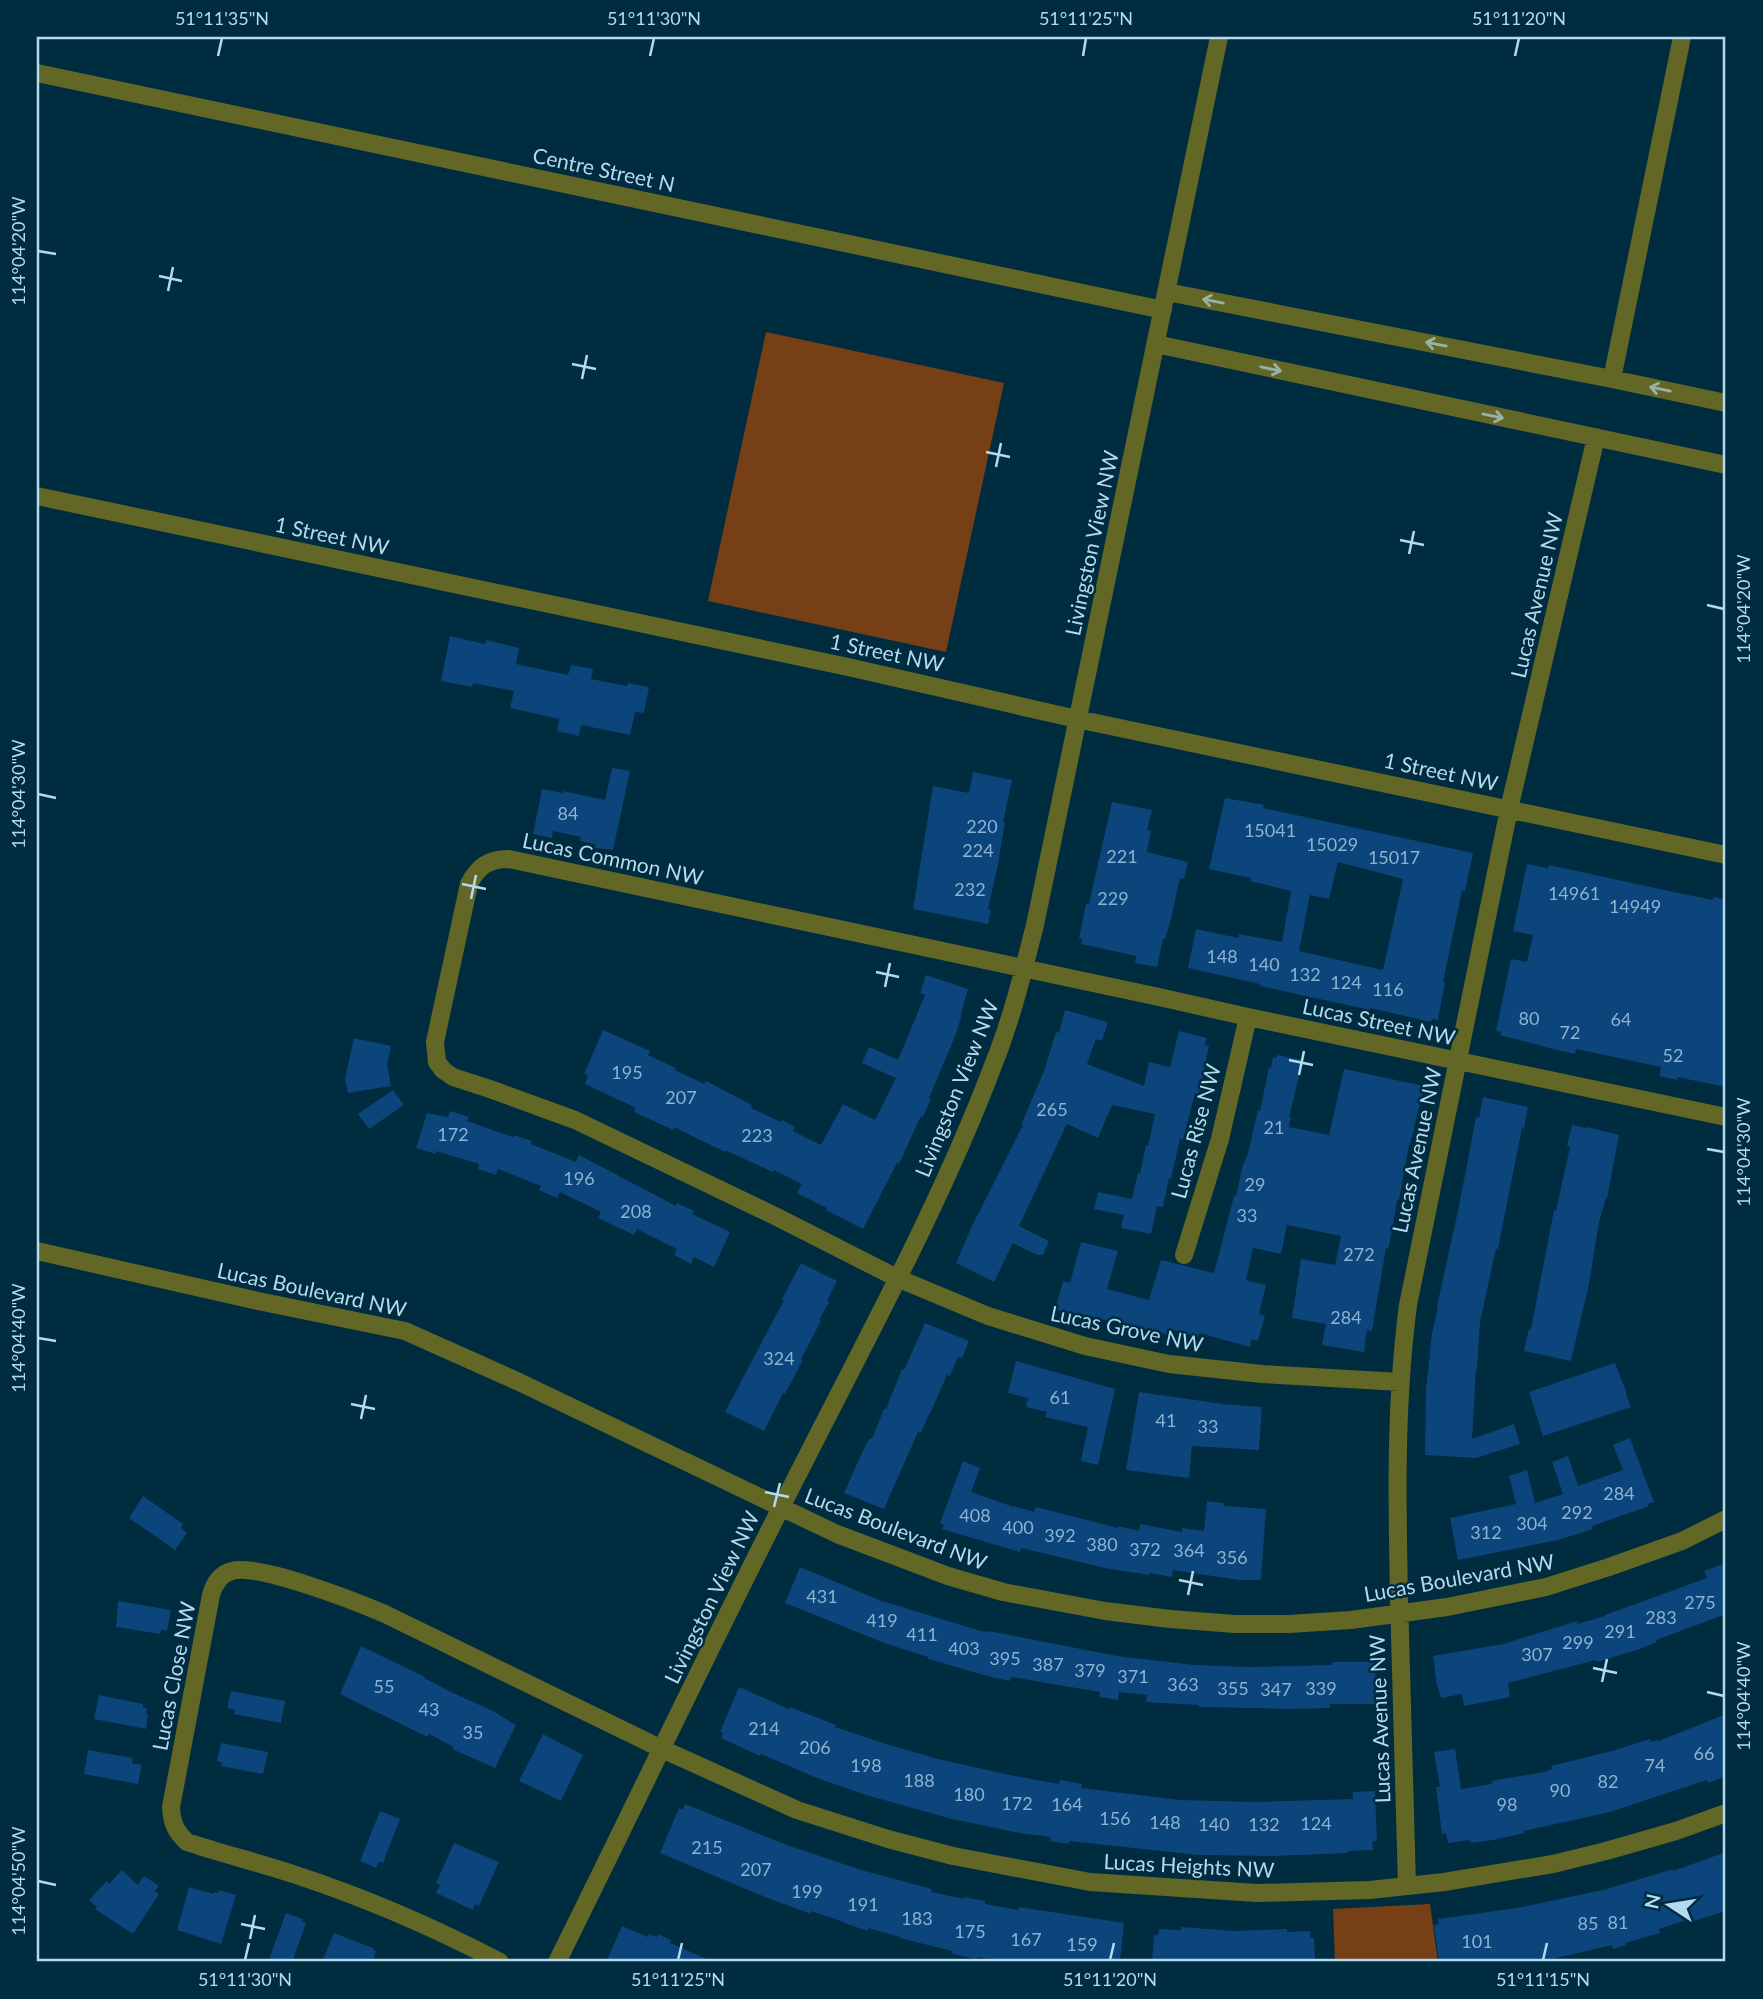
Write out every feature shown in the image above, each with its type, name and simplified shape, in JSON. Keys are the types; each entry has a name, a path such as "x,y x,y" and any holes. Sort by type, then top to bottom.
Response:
{"street":[{"name":"Livingston View NW","path":"557,1962 897,1278 968,1127 1013,1009 1035,925 1219,37"},
{"path":"1612,379 1682,37"},
{"name":"Centre Street N","path":"37,73 1163,310"},
{"path":"1167,292 1726,403"},
{"path":"1156,344 1726,465"},
{"name":"Lucas Avenue NW","path":"1407,1886 1396,1481 1400,1382 1408,1305 1509,809 1596,437"},
{"name":"1 Street NW","path":"37,496 1726,855"},
{"name":"Lucas Common NW","path":"897,1278 603,1133 535,1105 465,1082 443,1070 437,1062 435,1042 469,884 481,866 490,861 509,859 1024,969"},
{"name":"Lucas Street NW","path":"1024,969 1726,1117"},
{"name":"Lucas Rise NW","path":"1184,1255 1220,1139 1248,1017"},
{"name":"Lucas Boulevard NW","path":"37,1251 405,1331 519,1382 837,1534 948,1576 1055,1603 1170,1619 1235,1624 1351,1620 1447,1607 1546,1587 1682,1541 1726,1519"},
{"name":"Lucas Grove NW","path":"897,1278 958,1305 1020,1327 1085,1346 1157,1361 1262,1374 1400,1382"},
{"name":"Lucas Close NW","path":"500,1962 360,1899 298,1876 187,1842 176,1832 171,1807 214,1584 233,1570 245,1570 310,1586 353,1601 662,1749"},
{"name":"Lucas Heights NW","path":"662,1749 765,1797 842,1825 953,1856 1090,1882 1257,1893 1370,1890 1444,1882 1553,1864 1676,1831 1726,1813"}],"shaded area":[{"path":"766,332 1004,383 946,652 708,601"},
{"path":"1430,1904 1438,1962 1335,1962 1333,1909"}],"building":[{"path":"450,636 485,644 486,640 519,648 516,664 568,675 571,665 593,669 591,679 649,687 644,713 635,712 630,735 581,725 579,736 557,731 559,719 510,708 514,691 473,683 472,687 441,681"},
{"path":"612,768 630,771 613,850 595,848 595,844 580,841 581,837 553,831 552,838 533,834 542,789 605,800"},
{"path":"973,772 1012,780 988,909 991,910 988,924 913,909 933,786 969,793"},
{"path":"1225,798 1473,853 1465,891 1462,891 1438,1020 1432,1019 1431,1022 1370,1010 1188,968 1196,929 1238,938 1239,934 1282,942 1291,891 1250,881 1251,878 1209,869","holes":["1338,862 1403,879 1383,970 1299,951 1310,895 1329,899"]},
{"path":"1112,802 1152,810 1147,830 1151,831 1147,852 1188,862 1184,879 1180,878 1157,967 1135,963 1136,956 1081,944 1082,939 1079,938"},
{"path":"1527,864 1548,868 1549,865 1713,900 1714,897 1726,900 1726,1087 1659,1076 1661,1067 1576,1049 1575,1054 1500,1035 1501,1032 1496,1031 1511,959 1527,962 1533,935 1513,931"},
{"path":"926,975 968,989 962,1014 923,1117 921,1116 899,1164 897,1163 863,1229 797,1193 802,1184 674,1127 673,1130 634,1112 636,1108 585,1084 588,1075 584,1074 603,1030 650,1051 648,1055 676,1068 675,1070 704,1084 706,1081 752,1105 751,1108 781,1122 782,1120 795,1127 793,1131 821,1145 843,1104 875,1120 896,1078 862,1063 869,1047 898,1060 925,995 920,993"},
{"path":"1065,1010 1108,1022 1102,1041 1096,1039 1087,1064 1144,1086 1149,1062 1170,1067 1179,1031 1207,1038 1205,1045 1209,1046 1199,1094 1195,1093 1163,1207 1157,1206 1151,1234 1121,1228 1124,1215 1094,1209 1098,1192 1132,1199 1155,1114 1112,1105 1098,1138 1067,1124 1019,1226 1049,1241 1043,1255 1037,1255 1013,1243 994,1282 956,1263 1023,1125 1056,1032 1059,1033"},
{"path":"354,1038 391,1046 387,1065 391,1086 348,1093 345,1078"},
{"path":"1277,1055 1303,1060 1289,1127 1329,1135 1344,1069 1424,1086 1388,1249 1386,1248 1372,1331 1367,1330 1364,1352 1322,1345 1326,1324 1292,1318 1301,1259 1335,1265 1341,1236 1287,1225 1281,1254 1253,1248 1246,1280 1266,1285 1259,1314 1265,1316 1258,1341 1251,1339 1250,1347 1199,1333 1198,1337 1169,1329 1168,1335 1055,1310 1063,1281 1070,1283 1081,1242 1118,1251 1107,1289 1149,1300 1161,1260 1214,1273 1258,1110 1260,1111 1269,1067 1271,1068 1273,1057 1277,1058"},
{"path":"393,1090 404,1105 369,1129 358,1114"},
{"path":"1483,1097 1528,1107 1480,1322 1472,1439 1514,1424 1520,1444 1476,1458 1425,1455 1426,1389 1432,1334 1476,1117 1479,1118"},
{"path":"450,1111 469,1117 467,1121 532,1141 531,1144 576,1162 579,1155 676,1206 677,1203 694,1211 692,1214 730,1232 714,1267 694,1257 691,1264 674,1255 677,1249 637,1229 634,1235 598,1218 601,1212 560,1192 557,1198 539,1190 541,1186 498,1169 496,1175 478,1169 479,1164 416,1148 427,1113 448,1117"},
{"path":"1572,1125 1619,1135 1571,1361 1524,1351 1570,1147 1567,1146"},
{"path":"801,1263 837,1281 819,1320 821,1321 801,1359 803,1360 764,1431 725,1412"},
{"path":"925,1323 969,1341 962,1358 958,1357 950,1376 947,1375 921,1433 918,1432 884,1509 844,1493"},
{"path":"1016,1361 1115,1389 1098,1465 1081,1461 1088,1427 1045,1417 1047,1412 1026,1407 1028,1398 1008,1393"},
{"path":"1615,1363 1631,1407 1543,1436 1529,1392"},
{"path":"1139,1392 1262,1407 1259,1450 1192,1446 1189,1478 1126,1470"},
{"path":"1630,1438 1654,1502 1648,1504 1649,1506 1558,1540 1458,1560 1450,1518 1516,1504 1509,1476 1527,1470 1535,1503 1563,1494 1552,1462 1568,1456 1578,1486 1623,1470 1613,1445"},
{"path":"963,1461 980,1468 971,1492 1034,1512 1036,1507 1118,1528 1139,1531 1140,1524 1182,1532 1182,1528 1204,1531 1207,1501 1224,1503 1224,1506 1266,1509 1261,1580 1239,1580 1173,1570 1172,1577 1105,1568 1021,1548 1020,1552 942,1529 944,1525 940,1523"},
{"path":"143,1496 183,1524 181,1528 187,1533 175,1550 129,1518"},
{"path":"1726,1563 1726,1614 1656,1640 1657,1642 1640,1649 1508,1683 1510,1697 1464,1706 1462,1694 1441,1698 1433,1656 1503,1644 1577,1621 1577,1624 1605,1616 1707,1578 1704,1571"},
{"path":"800,1567 879,1600 981,1631 1117,1656 1194,1665 1250,1667 1375,1662 1376,1704 1330,1704 1330,1708 1290,1709 1198,1707 1199,1705 1146,1702 1147,1695 1119,1692 1118,1700 1099,1697 1100,1692 1011,1677 1010,1681 991,1677 928,1659 785,1603"},
{"path":"118,1601 171,1610 167,1631 161,1630 160,1634 116,1627"},
{"path":"361,1646 516,1725 495,1768 452,1749 454,1747 429,1734 427,1737 340,1694"},
{"path":"739,1687 789,1709 790,1707 836,1725 835,1727 886,1744 1010,1775 1059,1784 1060,1780 1082,1784 1081,1788 1180,1800 1253,1802 1353,1799 1353,1792 1375,1791 1377,1841 1372,1842 1373,1850 1348,1853 1198,1855 1069,1841 1069,1844 1050,1841 1051,1837 952,1819 817,1778 721,1738 723,1733 720,1732"},
{"path":"231,1691 285,1701 281,1723 234,1714 235,1710 227,1708"},
{"path":"99,1695 143,1704 148,1714 146,1729 94,1719"},
{"path":"1726,1714 1726,1776 1610,1812 1493,1840 1448,1843 1446,1833 1442,1834 1436,1787 1440,1787 1434,1752 1455,1749 1461,1789 1544,1772 1552,1769 1551,1766 1650,1739 1651,1742 1659,1741"},
{"path":"543,1734 583,1755 561,1801 519,1781"},
{"path":"221,1743 268,1752 263,1774 221,1766 222,1762 217,1761"},
{"path":"88,1750 133,1758 132,1763 142,1765 138,1784 84,1774"},
{"path":"685,1804 787,1845 861,1870 932,1889 931,1892 985,1901 985,1904 1018,1910 1019,1907 1124,1923 1120,1962 1007,1962 977,1959 868,1928 868,1931 811,1911 811,1914 660,1853 679,1808 683,1810"},
{"path":"380,1811 400,1819 383,1863 379,1862 376,1868 360,1861"},
{"path":"454,1843 499,1862 479,1906 475,1904 473,1910 436,1893 440,1885 436,1883"},
{"path":"1726,1852 1726,1911 1659,1929 1660,1933 1613,1949 1612,1945 1539,1962 1439,1962 1434,1925 1439,1924 1438,1919 1517,1908 1603,1890 1673,1871"},
{"path":"122,1870 138,1885 144,1876 159,1886 155,1891 159,1894 133,1934 95,1909 97,1907 89,1900"},
{"path":"189,1887 213,1894 219,1890 236,1895 221,1944 177,1930"},
{"path":"286,1913 303,1919 302,1922 306,1923 292,1962 268,1962"},
{"path":"622,1926 648,1937 649,1934 657,1937 658,1934 671,1940 670,1943 714,1962 606,1962"},
{"path":"1181,1927 1234,1931 1310,1931 1310,1938 1314,1938 1315,1962 1152,1962 1154,1935 1158,1935 1159,1929 1181,1930"},
{"path":"334,1933 373,1948 376,1951 372,1962 322,1962"}]}
